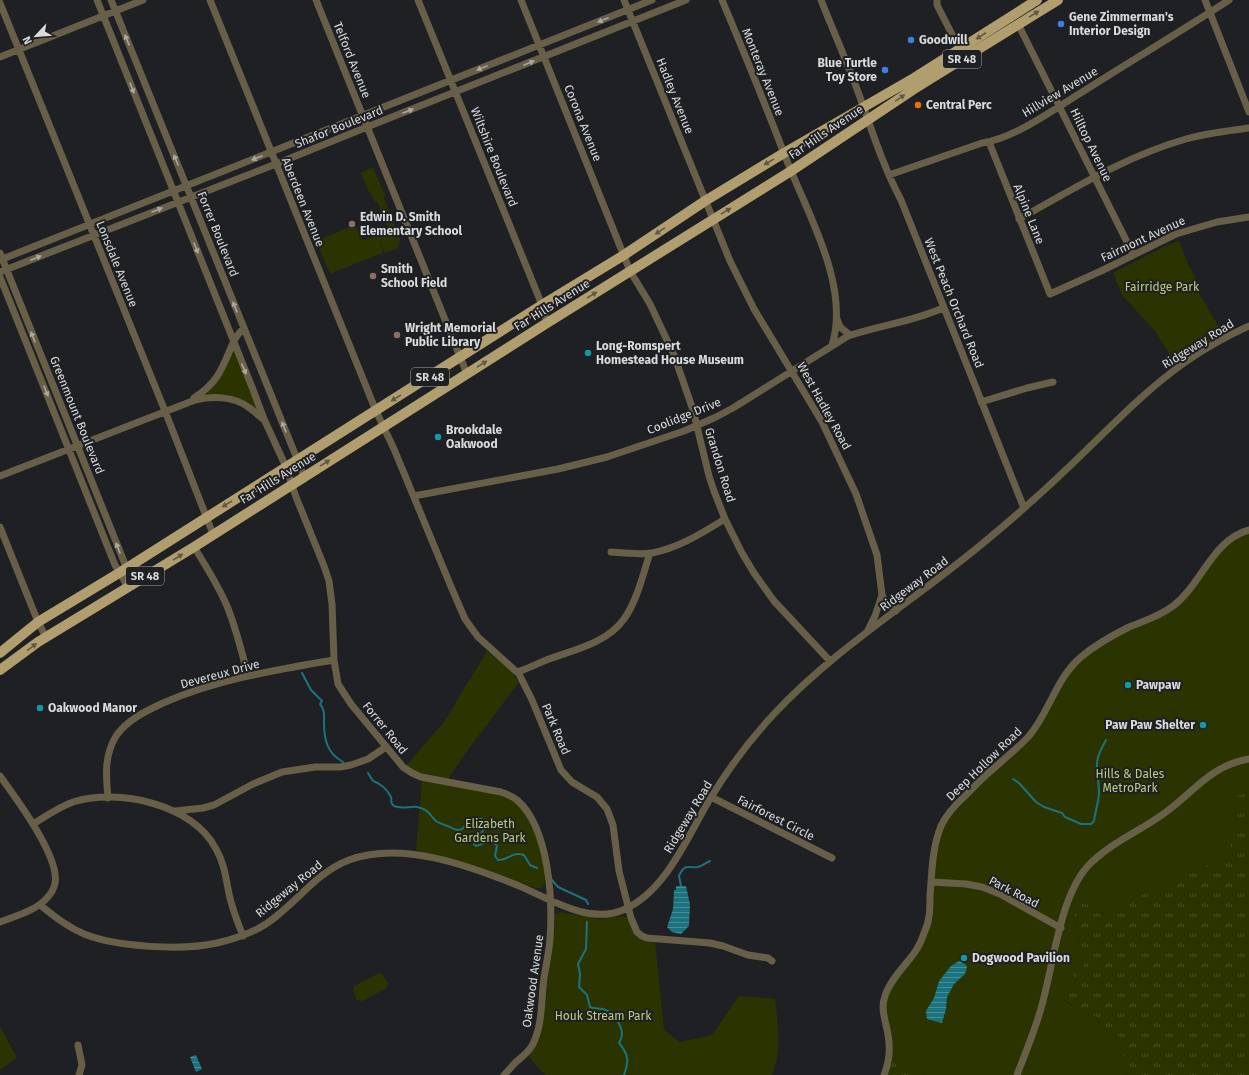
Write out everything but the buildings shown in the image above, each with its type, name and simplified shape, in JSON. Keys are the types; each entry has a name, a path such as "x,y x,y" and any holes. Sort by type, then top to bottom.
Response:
{"main road":[{"name":"Far Hills Avenue","path":"0,653 38,622 123,571 542,305 624,255 705,201 862,103 914,78 1037,0"},
{"name":"Far Hills Avenue","path":"0,670 46,637 194,547 712,219 791,171 914,89 1058,0"}],"street":[{"path":"97,0 264,419 286,467 292,484"},
{"name":"Forrer Boulevard","path":"111,0 304,476"},
{"path":"0,57 143,0"},
{"name":"Aberdeen Avenue","path":"210,0 376,411"},
{"name":"Telford Avenue","path":"316,0 467,374"},
{"name":"Wiltshire Boulevard","path":"418,0 542,305 547,323"},
{"name":"Corona Avenue","path":"521,0 624,255"},
{"name":"Hadley Avenue","path":"624,0 705,201"},
{"name":"Shafor Boulevard","path":"1,258 186,186 652,0"},
{"name":"Shafor Boulevard","path":"3,271 276,164 686,0"},
{"name":"Monteray Avenue","path":"722,0 808,210 826,260 834,291 837,319 832,346"},
{"name":"West Peach Orchard Road","path":"821,0 889,175 901,200 1024,508"},
{"path":"931,0 937,3 960,50"},
{"path":"1205,0 1249,112"},
{"name":"Hillview Avenue","path":"889,175 982,143 989,142 1020,128 1060,106 1229,0"},
{"name":"Lonsdale Avenue","path":"0,3 165,411 213,534"},
{"name":"Hilltop Avenue","path":"1018,24 1133,254"},
{"path":"1019,219 1095,177 1155,149 1187,139 1249,128"},
{"name":"Alpine Lane","path":"989,142 1050,294"},
{"name":"West Hadley Road","path":"705,201 743,288 822,422 856,494 877,555 882,595 868,632"},
{"name":"Fairmont Avenue","path":"1050,294 1101,271 1160,240 1194,228 1217,222 1249,217"},
{"name":"Grandon Road","path":"624,255 630,271 650,304 674,355 685,386 709,476 725,518 742,553 767,592 792,622 830,661"},
{"name":"Greenmount Boulevard","path":"1,258 3,271 77,445 123,571"},
{"name":"Greenmount Boulevard","path":"0,277 69,448 130,586"},
{"name":"Coolidge Drive","path":"414,496 558,470 607,457 696,426 733,408 850,335 911,320 944,308"},
{"path":"837,319 840,327 850,335"},
{"name":"Ridgeway Road","path":"40,905 74,930 88,936 131,944 183,946 215,944 256,930 273,919 316,879 350,860 378,854 409,854 425,856 461,866 517,885 567,908 594,914 606,914 616,913 628,908 652,890 672,865 711,797 743,750 794,693 830,661 960,562 1024,508 1140,399 1168,375 1201,352 1249,326"},
{"path":"0,476 165,411 200,394 218,376 233,342 244,328"},
{"path":"981,402 1053,382"},
{"path":"188,401 212,398 232,400 249,407 264,419"},
{"name":"Park Road","path":"376,411 414,496 452,589 471,629 486,646 517,672 532,700 561,770 572,782 597,797 607,809 613,825 620,871 634,928 642,936 663,940 710,943 748,955 768,958 772,961"},
{"name":"Forrer Road","path":"292,484 329,581 332,604 334,660 336,677 342,692 403,767 412,774 501,792 516,799 528,812 543,848 550,901"},
{"path":"611,552 650,553 682,543 725,518"},
{"path":"0,527 38,622 46,637"},
{"name":"Deep Hollow Road","path":"884,1075 889,1060 890,1043 883,1013 885,995 924,934 930,912 932,860 944,821 954,807 1030,734 1039,722 1063,676 1071,666 1099,644 1173,606 1190,590 1221,547 1237,534 1249,530"},
{"path":"194,547 216,583 228,607 241,646 248,676"},
{"path":"517,672 588,645 605,637 618,627 629,611 641,583 650,553"},
{"path":"882,595 885,601 896,611"},
{"name":"Devereux Drive","path":"108,798 106,764 108,754 116,736 130,721 140,714 180,696 212,685 248,676 334,660"},
{"path":"175,811 203,808 214,805 252,784 282,772 304,768 351,766 368,759 386,747"},
{"path":"1017,1075 1043,1003 1061,928 1074,887 1081,875 1100,855 1163,815 1216,770 1229,764 1249,759"},
{"path":"0,776 33,824 51,860 55,877 55,883 50,895 40,905 0,922"},
{"name":"Fairforest Circle","path":"711,797 832,858"},
{"path":"33,824 73,802 90,799 131,799 147,802 175,811 195,823 204,831 216,848 222,864 230,898 242,936"},
{"name":"Park Road","path":"932,882 966,884 982,887 1000,894 1061,928"},
{"name":"Oakwood Avenue","path":"504,1075 530,1049 538,1028 550,941 550,901"},
{"path":"78,1044 82,1065 79,1075"}],"green space":[{"path":"373,167 385,195 384,198 400,239 398,248 385,253 379,239 383,251 382,253 330,274 316,241 355,225 362,241 389,231 377,201 375,202 369,192 361,173"},
{"name":"Fairridge Park","path":"1179,241 1187,262 1195,277 1199,293 1223,334 1191,353 1176,364 1155,331 1123,296 1113,273 1163,247"},
{"path":"233,342 260,409 255,413 242,403 195,397 210,385"},
{"name":"Hills & Dales MetroPark","path":"1249,530 1249,791 1237,796 1229,856 1116,906 1112,912 1099,913 1075,896 1073,910 1084,966 1073,973 1076,983 1063,998 1067,1003 1091,1013 1101,1025 1118,1038 1128,1075 925,1075 889,1060 883,1013 890,986 924,934 932,874 944,821 1021,744 1081,657 1173,606 1213,557"},
{"path":"487,651 510,669 519,682 467,751 448,779 426,775 406,766 444,722"},
{"name":"Elizabeth Gardens Park","path":"422,780 485,791 508,797 515,801 527,819 541,849 545,868 545,881 541,888 535,888 474,865 416,850"},
{"path":"1249,791 1249,1075 1128,1075 1118,1038 1101,1025 1096,1017 1067,1002 1063,998 1076,983 1072,973 1084,966 1073,910 1075,896 1099,913 1112,912 1116,906 1228,856 1237,796"},
{"name":"Houk Stream Park","path":"560,912 600,919 624,916 650,942 655,942 664,1030 680,1042 712,1035 739,996 775,999 778,1047 772,1075 545,1075 528,1056 544,1019 555,915"},
{"path":"379,973 383,975 388,984 387,988 362,1001 357,1000 353,990 354,986"},
{"path":"0,1026 17,1058 0,1070"},
{"path":"889,1060 925,1075 884,1075"}],"water":[{"path":"676,886 686,886 690,904 689,926 681,934 672,932 667,927 673,909 674,890 676,890"},
{"path":"959,961 967,967 965,974 954,984 947,997 946,1009 942,1023 927,1019 926,1011 934,998 939,981 951,966"},
{"path":"196,1055 202,1069 196,1072 190,1057"}],"waterway":[{"path":"302,673 311,690 322,701 320,704 324,713 324,729 330,750 343,762"},
{"path":"1013,779 1019,783 1036,802 1044,807 1062,813 1065,817 1081,824 1091,824 1094,821 1099,795 1097,760 1106,740"},
{"path":"368,773 373,781 386,789 391,797 393,805 401,808 414,807 424,809 436,821 458,830 461,830 473,819 478,818 483,820 487,823 475,841 474,844 476,846 487,842 492,842 497,846 495,856 498,860 520,854 524,855 530,865 537,868"},
{"path":"681,886 679,876 683,869 687,867 698,867 710,861"},
{"path":"552,880 558,887 586,900 588,904"},
{"path":"587,922 586,949 578,964 580,974 579,987 587,995 590,1007 603,1009 610,1012 622,1030 619,1043 625,1051 627,1058 627,1066 624,1075"}],"place":[{"name":"Gene Zimmerman's Interior Design","path":"1061,24"},
{"name":"Goodwill","path":"911,40"},
{"name":"Blue Turtle Toy Store","path":"885,70"},
{"name":"Central Perc","path":"918,105"},
{"name":"Edwin D. Smith Elementary School","path":"352,224"},
{"name":"Smith School Field","path":"373,276"},
{"name":"Wright Memorial Public Library","path":"397,335"},
{"name":"Long-Romspert Homestead House Museum","path":"588,353"},
{"name":"Brookdale Oakwood","path":"438,437"},
{"name":"Pawpaw","path":"1128,685"},
{"name":"Oakwood Manor","path":"40,708"},
{"name":"Paw Paw Shelter","path":"1203,725"},
{"name":"Dogwood Pavilion","path":"964,958"}]}
